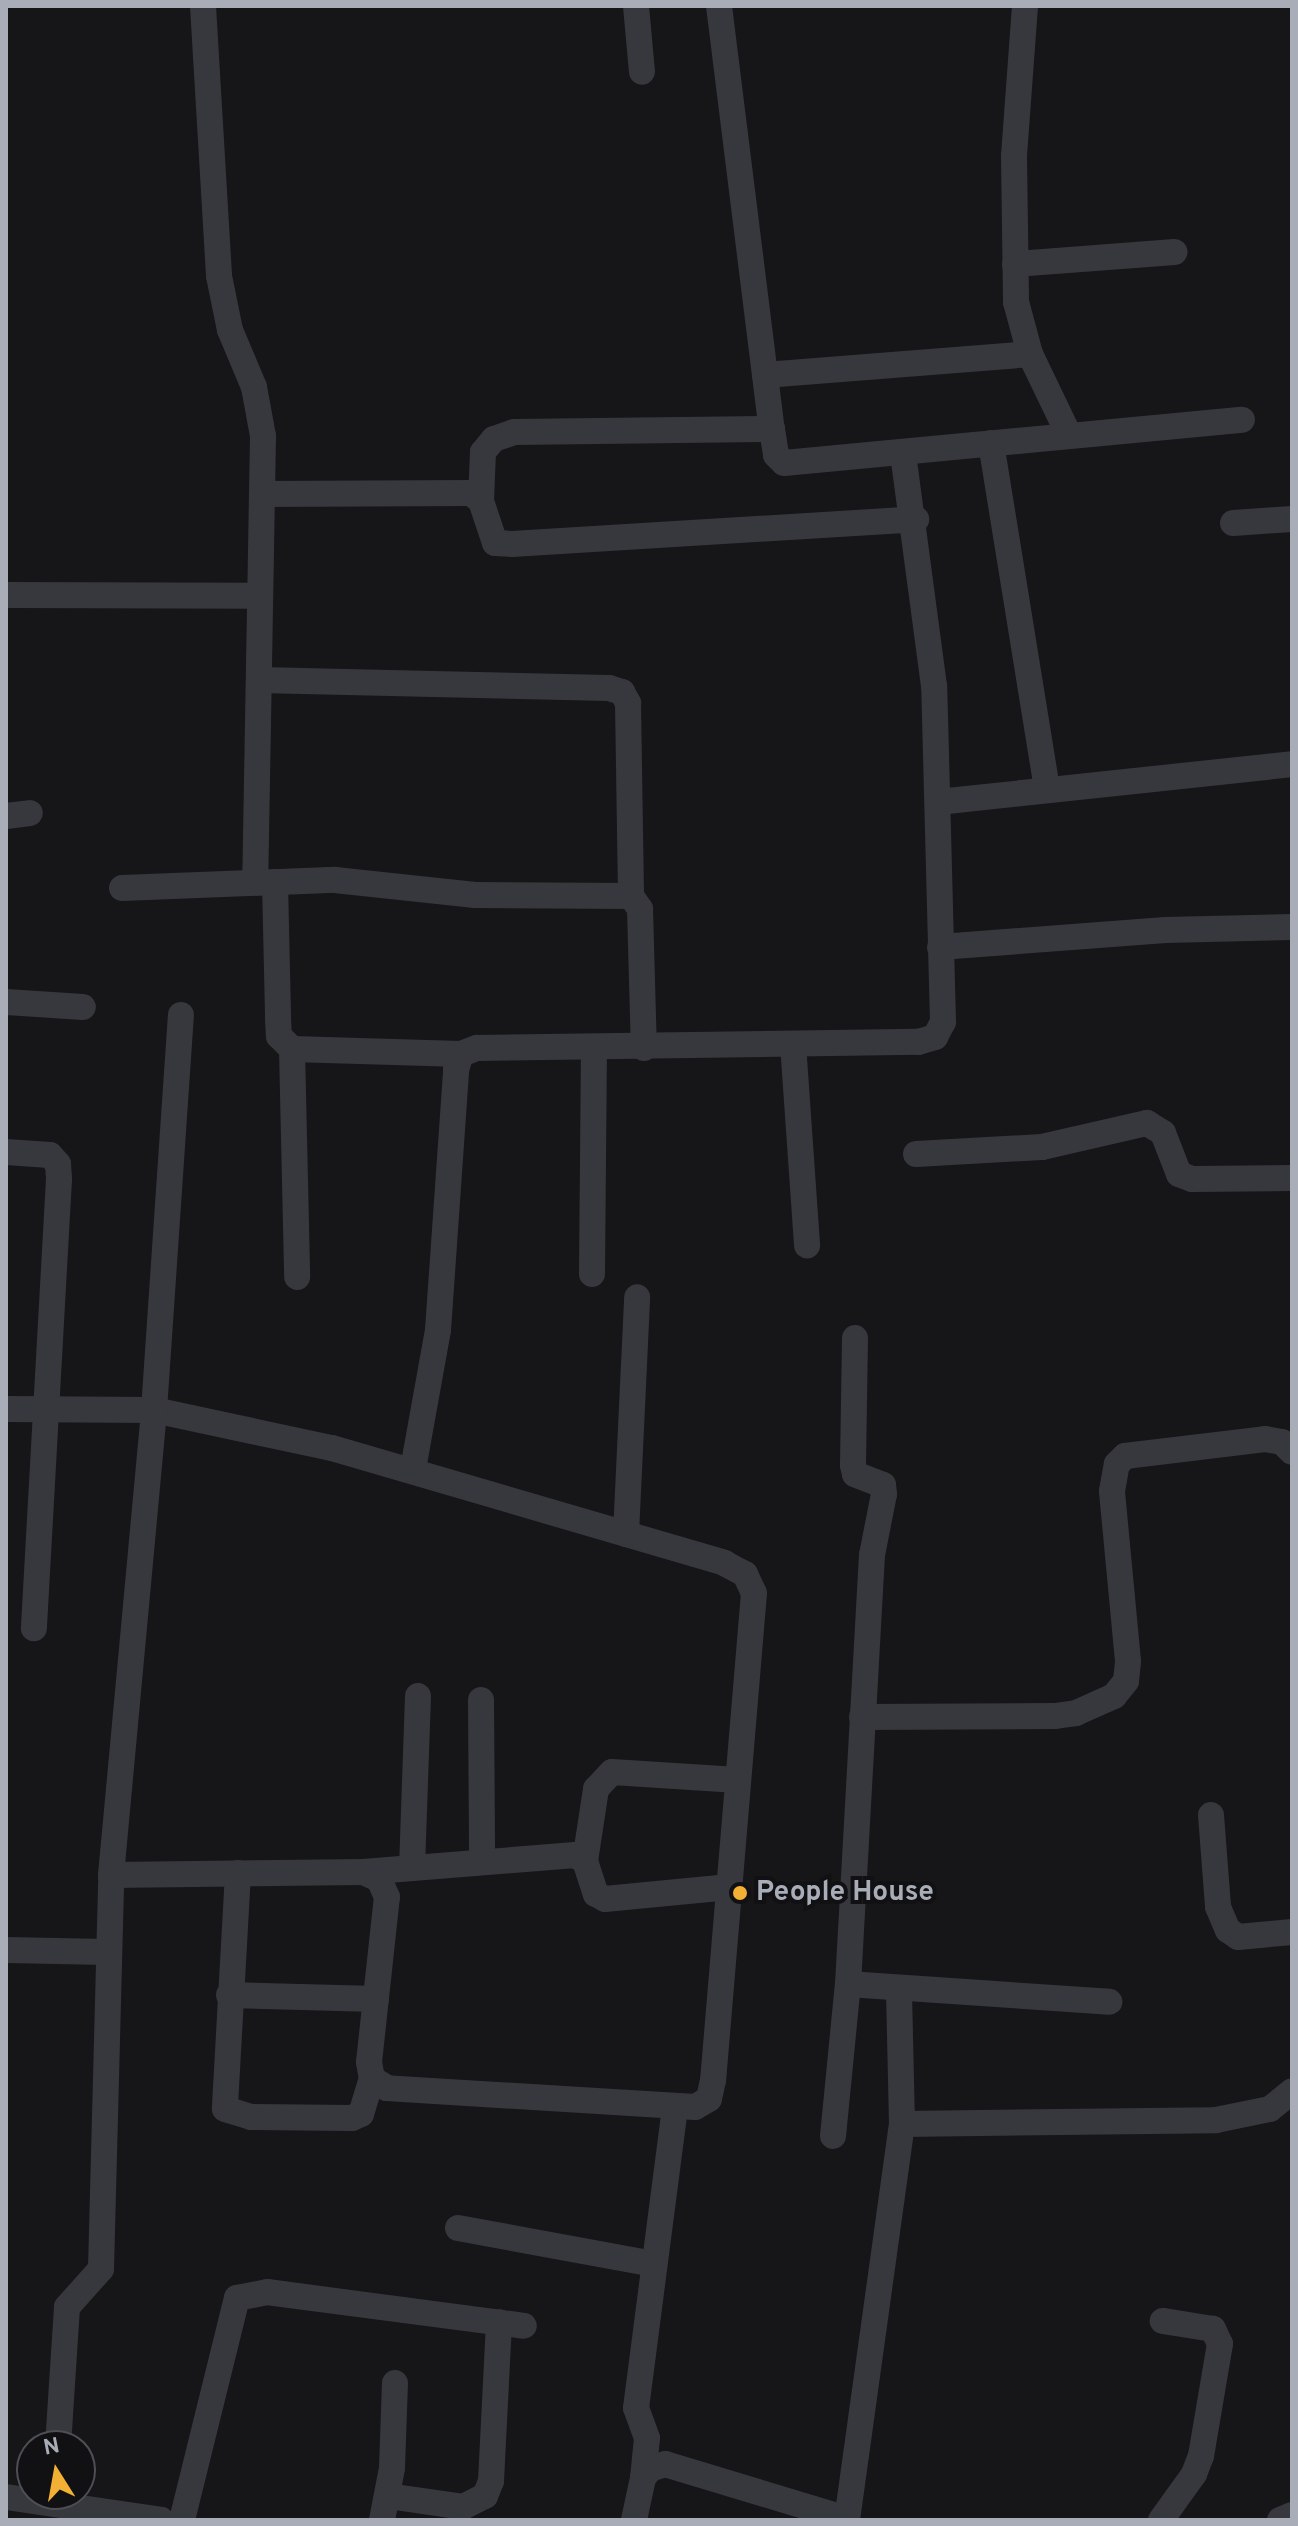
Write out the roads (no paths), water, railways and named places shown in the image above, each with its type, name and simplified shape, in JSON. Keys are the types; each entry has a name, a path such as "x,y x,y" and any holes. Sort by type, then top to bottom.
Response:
{"street":[{"path":"203,6 219,276 230,330 260,407 263,494 259,680 265,882 279,1036 292,1049 461,1054 477,1048 644,1048 935,1037 943,1022 934,686 916,519 903,453"},
{"path":"636,6 642,72"},
{"path":"719,6 772,429 776,455 784,463 1242,420"},
{"path":"1025,6 1014,156 1016,302 1030,354 1069,435"},
{"path":"1015,264 1175,252"},
{"path":"765,375 1030,354"},
{"path":"772,429 514,432 494,439 483,452 481,501 495,543 512,544 916,519"},
{"path":"991,443 1047,790"},
{"path":"263,494 454,490 481,501"},
{"path":"1233,523 1292,519"},
{"path":"6,595 260,596"},
{"path":"259,680 622,692 628,703 631,896 640,909 644,1048"},
{"path":"938,802 1292,764"},
{"path":"122,888 335,880 501,896 631,896"},
{"path":"940,947 1165,930 1292,927"},
{"path":"6,1002 83,1007"},
{"path":"59,2430 67,2307 101,2269 111,1875 154,1410 181,1015"},
{"path":"793,1044 807,1246"},
{"path":"592,1274 594,1048"},
{"path":"292,1049 297,1277"},
{"path":"413,1469 438,1330 456,1070 461,1054"},
{"path":"916,1154 1042,1147 1147,1123 1163,1133 1179,1174 1192,1179 1292,1178"},
{"path":"6,1152 50,1155 58,1164 48,1409 34,1628"},
{"path":"626,1534 637,1297"},
{"path":"833,2136 848,1984 872,1555 884,1494 883,1485 855,1474 853,1465 855,1338"},
{"path":"6,1409 154,1410 413,1469 724,1563 745,1574 750,1583 754,1593 709,2099 675,2108 387,2088 372,2079"},
{"path":"862,1717 1055,1716 1076,1713 1114,1696 1126,1681 1128,1661 1112,1491 1117,1464 1125,1456 1265,1439 1282,1442 1292,1452"},
{"path":"412,1868 418,1696"},
{"path":"481,1700 482,1862"},
{"path":"729,1887 605,1899 596,1894 585,1861 596,1789 612,1772 738,1780"},
{"path":"1211,1815 1218,1907 1228,1930 1238,1937 1292,1932"},
{"path":"111,1875 363,1872 575,1855 585,1861"},
{"path":"238,1873 225,2109 251,2117 352,2118 361,2114 372,2079 376,1999 387,1897 379,1879 363,1872"},
{"path":"6,1950 108,1952"},
{"path":"848,1984 1109,2002"},
{"path":"643,2478 650,2469 665,2464 680,2466 847,2520 902,2124 899,1988"},
{"path":"229,1995 376,1999"},
{"path":"902,2124 1216,2120 1270,2109 1292,2091"},
{"path":"634,2520 647,2438 636,2408 675,2108"},
{"path":"458,2228 654,2264"},
{"path":"182,2520 237,2298 267,2292 511,2324 491,2481 485,2496 463,2507 385,2508 395,2383"},
{"path":"1161,2520 1194,2474 1201,2456 1220,2344 1213,2329 1163,2321"},
{"path":"96,2507 161,2520"},
{"path":"1280,2520 1292,2515"}],"place":[{"name":"People House","path":"740,1893"}]}
